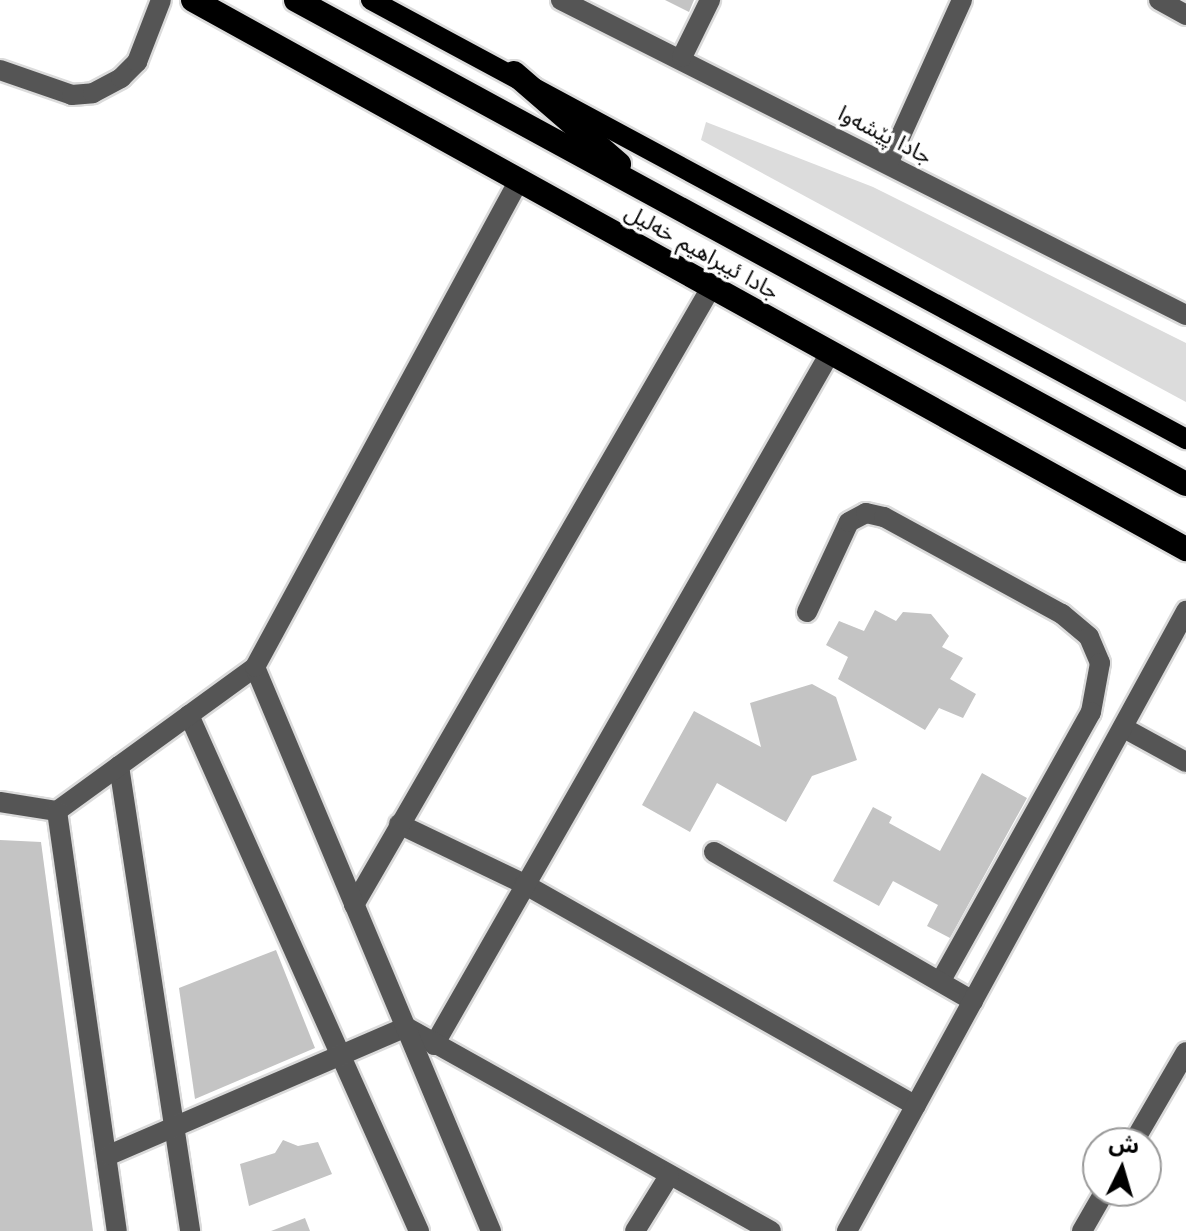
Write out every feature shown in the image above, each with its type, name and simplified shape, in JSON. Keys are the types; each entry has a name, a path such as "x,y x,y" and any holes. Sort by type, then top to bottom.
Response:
{"highway":[{"name":"جادا ئیبراهیم خەلیل","path":"193,0 1186,549"},
{"name":"جادا ئیبراهیم خەلیل","path":"296,0 1186,484"},
{"path":"514,73 671,205"}],"main road":[{"path":"371,0 514,73 997,341 1186,439"}],"street":[{"path":"0,70 72,95 93,93 121,78 137,62 161,0"},
{"name":"جادا پێشەوا","path":"561,0 682,57 1186,315"},
{"path":"682,57 710,0"},
{"path":"888,164 962,0"},
{"path":"1159,0 1186,13"},
{"path":"0,802 57,811 255,667 518,182"},
{"path":"354,905 712,286"},
{"path":"434,1045 830,353"},
{"path":"807,612 849,522 866,513 884,517 1062,614 1089,637 1100,663 1091,712 940,982"},
{"path":"847,1231 1186,611"},
{"path":"255,667 491,1231"},
{"path":"189,715 419,1231"},
{"path":"1124,728 1186,762"},
{"path":"119,766 190,1231"},
{"path":"57,811 109,1155 117,1231"},
{"path":"399,824 524,884 916,1106"},
{"path":"714,852 973,1001"},
{"path":"109,1155 406,1027"},
{"path":"406,1027 771,1231"},
{"path":"1142,1127 1186,1052"},
{"path":"635,1231 669,1176"},
{"path":"1082,1231 1096,1207"}],"shaded area":[{"path":"706,122 873,187 1186,343 1186,402 701,140"}],"building":[{"path":"665,0 694,0 689,12"},
{"path":"875,610 896,621 903,612 931,614 949,636 942,647 963,658 950,679 976,694 963,718 939,708 925,730 838,679 848,657 826,645 839,621 864,631"},
{"path":"812,684 836,697 857,760 812,776 786,822 717,783 690,832 642,805 694,711 761,747 750,703"},
{"path":"982,773 1027,798 950,938 927,926 938,905 893,881 879,906 833,881 873,807 892,817 889,823 940,851"},
{"path":"0,840 41,842 93,1231 0,1231"},
{"path":"276,950 315,1048 195,1099 179,988"},
{"path":"283,1140 298,1146 318,1142 332,1174 249,1206 240,1164 275,1153"},
{"path":"305,1218 310,1231 271,1231"}]}
